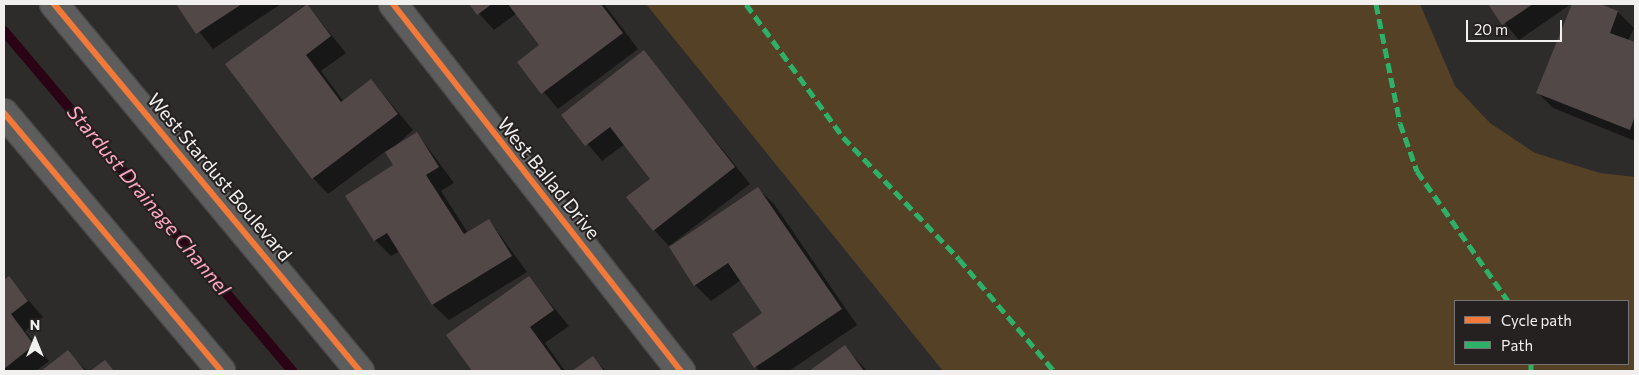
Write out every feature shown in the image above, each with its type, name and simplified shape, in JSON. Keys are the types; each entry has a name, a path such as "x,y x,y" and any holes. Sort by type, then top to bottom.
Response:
{"street":[{"name":"West Stardust Boulevard","path":"54,4 360,371"},
{"name":"West Ballad Drive","path":"393,4 682,371"},
{"path":"4,113 221,371"}],"shaded area":[{"path":"646,4 1420,4 1455,86 1490,123 1535,153 1600,173 1635,177 1635,371 943,371"}],"building":[{"path":"176,4 242,4 196,34"},
{"path":"307,4 331,36 306,55 341,102 371,79 398,114 312,179 225,64"},
{"path":"469,4 492,4 477,15"},
{"path":"508,4 601,4 623,33 541,94 517,62 539,45"},
{"path":"1488,4 1533,4 1502,25"},
{"path":"1572,4 1600,4 1618,11 1610,33 1635,42 1635,116 1630,130 1536,93"},
{"path":"644,50 735,167 653,231 626,197 650,179 610,127 585,146 561,115"},
{"path":"417,132 439,167 426,175 464,234 489,219 512,256 432,305 387,233 374,241 345,196 393,165 385,152"},
{"path":"758,187 842,309 754,368 732,334 762,313 728,263 694,286 669,247"},
{"path":"9,276 28,301 11,314 34,345 4,369 4,280"},
{"path":"529,276 554,310 530,327 562,371 472,371 446,335"},
{"path":"845,345 864,371 809,371"},
{"path":"68,350 85,371 41,371"},
{"path":"593,356 604,371 572,371"},
{"path":"105,360 114,371 90,371"}],"waterway":[{"name":"Stardust Drainage Channel","path":"4,31 292,371"}],"marked path":[{"path":"746,4 843,137 959,259 1054,371"},
{"path":"1376,4 1400,123 1417,171 1507,300"},
{"path":"1531,365 1531,371"}],"cycle path":[{"path":"54,4 360,371"},
{"path":"393,4 681,371"},
{"path":"4,113 221,371"}]}
